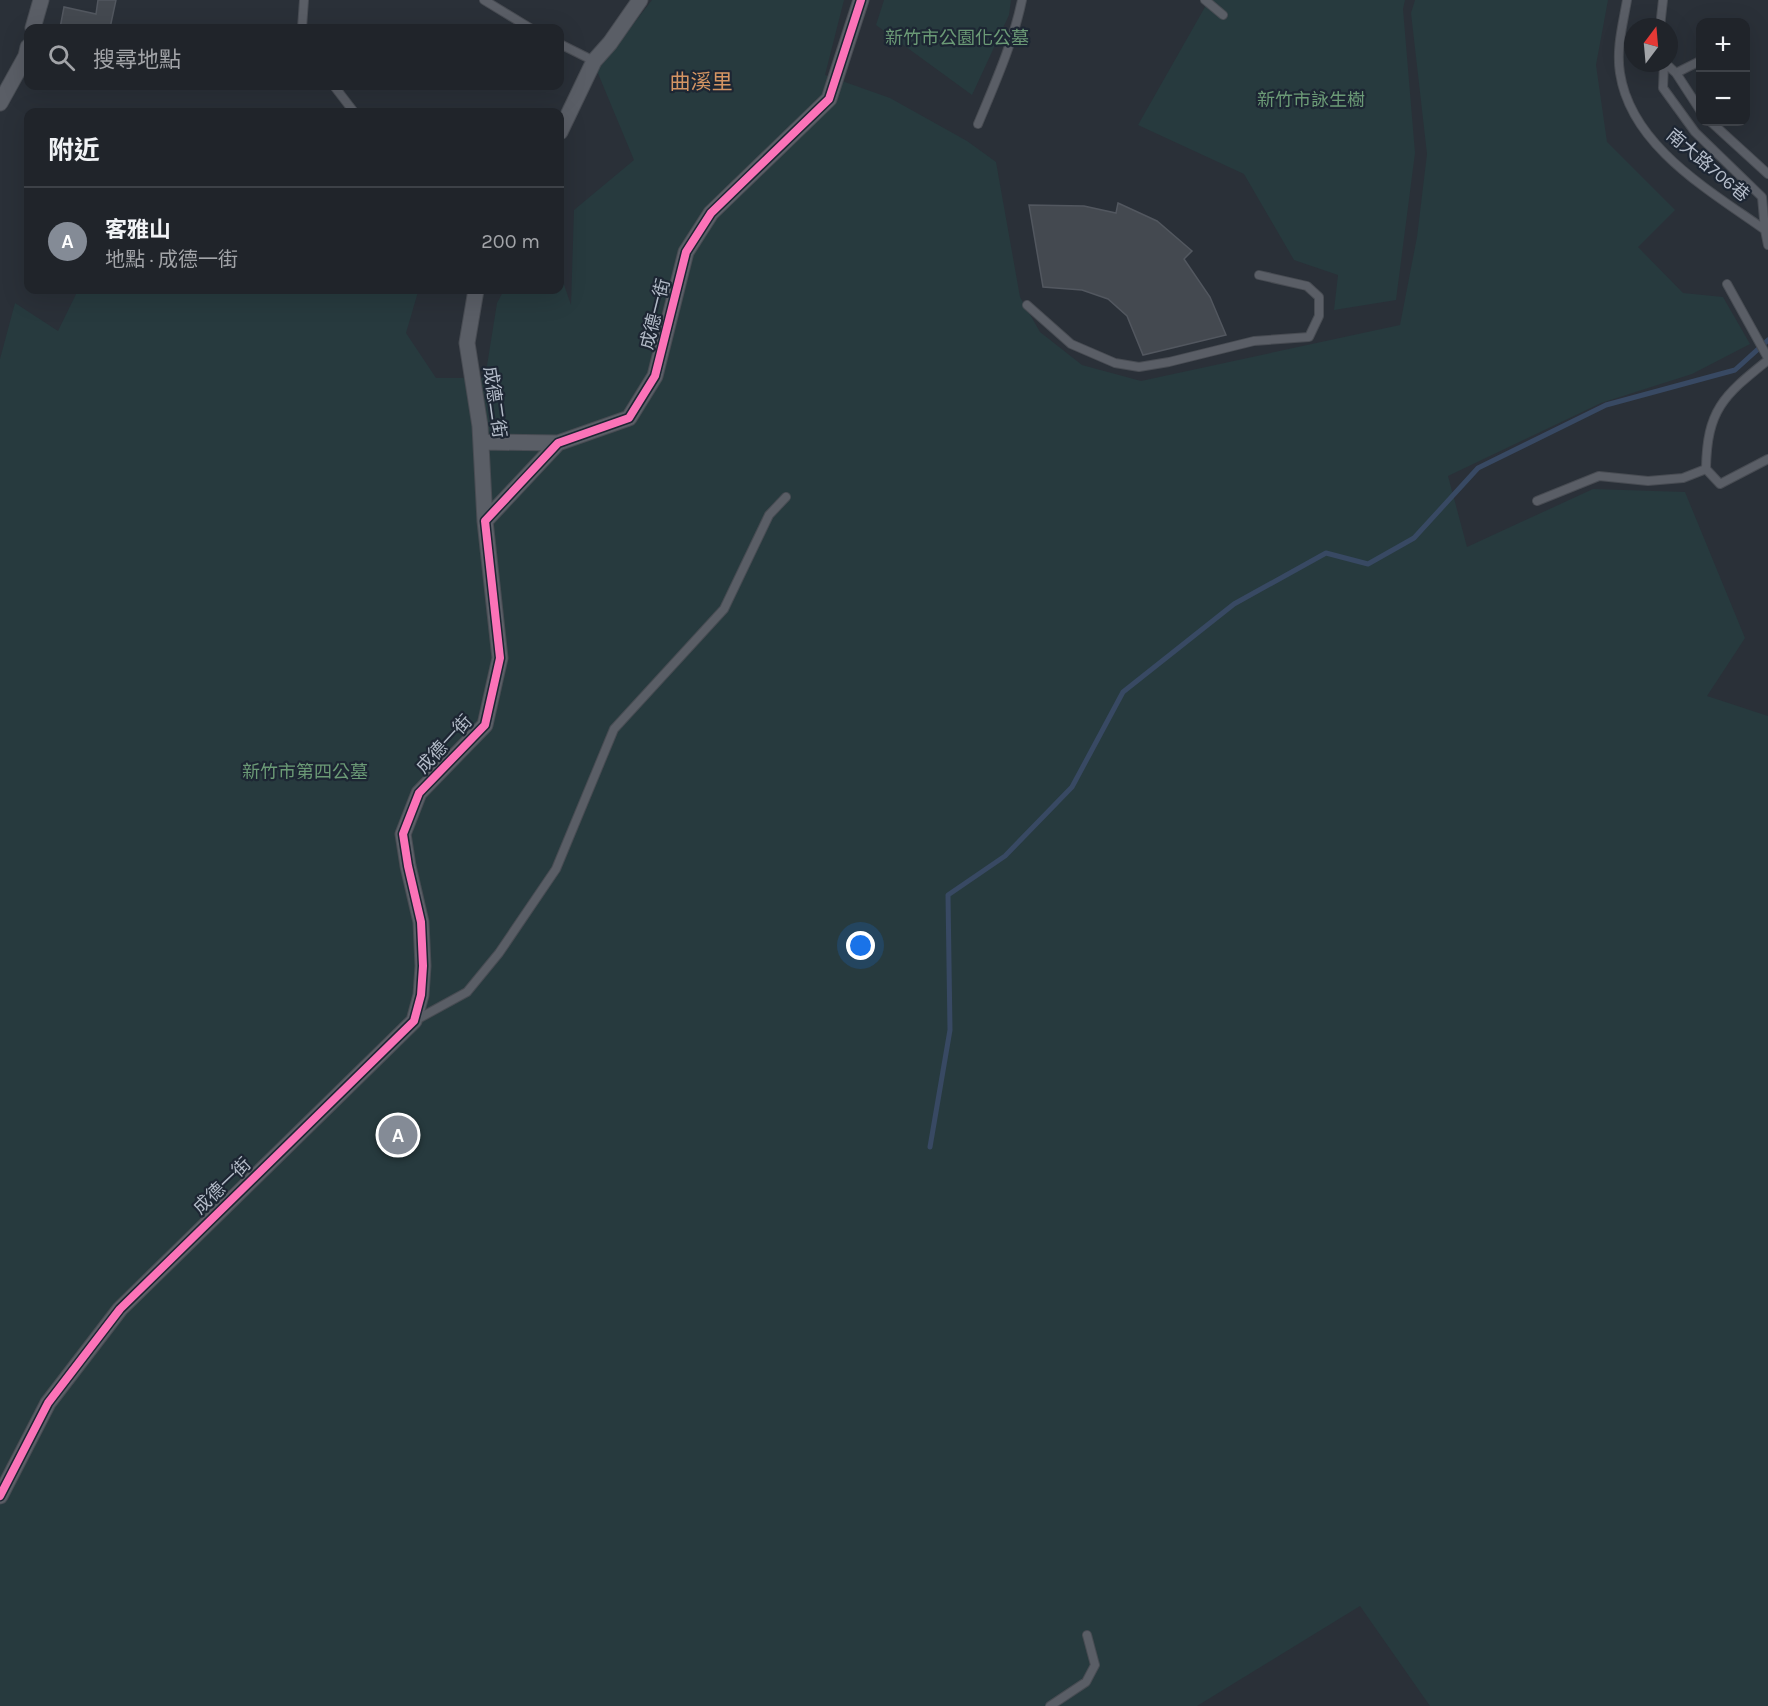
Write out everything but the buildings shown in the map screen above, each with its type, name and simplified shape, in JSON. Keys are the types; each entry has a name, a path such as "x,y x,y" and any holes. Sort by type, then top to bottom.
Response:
{"street":[{"path":"34,24 41,0"},
{"path":"564,124 594,61 610,43 640,0"},
{"name":"成德一街","path":"482,442 558,443 629,418 655,376 686,252 711,213 829,99 861,0"},
{"path":"0,103 24,60"},
{"name":"成德二街","path":"475,294 467,343 482,442 485,521"},
{"name":"成德一街","path":"0,1496 48,1403 120,1309 414,1021 421,995 423,966 421,922 403,834 419,793 485,725 500,658 485,521 558,443"}],"lane":[{"path":"302,24 304,0"},
{"path":"484,0 523,24"},
{"path":"978,124 1010,45 1023,0"},
{"path":"1205,0 1223,15"},
{"name":"南大路706巷","path":"1627,0 1618,46 1620,72 1626,99 1644,129 1668,156 1765,230"},
{"path":"1661,18 1664,0"},
{"path":"564,46 594,61"},
{"path":"1696,63 1676,73 1696,103"},
{"path":"1664,72 1663,88 1695,132 1762,197 1768,245"},
{"path":"337,90 351,108"},
{"path":"1715,126 1768,174"},
{"path":"1027,305 1071,344 1115,363 1140,367 1254,341 1309,337 1319,316 1319,297 1307,286 1259,275"},
{"path":"1727,284 1768,358 1724,398 1712,419 1706,450 1706,469 1720,484 1768,459"},
{"path":"1537,501 1599,476 1660,480 1683,478 1706,469"},
{"path":"414,1021 467,992 499,953 556,869 614,729 724,609 769,515 786,497"},
{"path":"1050,1706 1086,1682 1091,1674 1095,1665 1087,1635"}],"green space":[{"name":"新竹市第四公墓","path":"652,0 844,0 825,75 890,98 967,141 996,162 1020,297 1040,332 1082,365 1141,381 1400,325 1417,237 1427,154 1411,13 1415,0 1608,0 1596,65 1607,142 1675,210 1638,247 1683,293 1723,297 1750,344 1692,374 1601,403 1448,476 1467,547 1593,489 1685,492 1745,638 1707,696 1768,716 1768,1706 1430,1706 1360,1606 1197,1706 0,1706 0,359 15,303 58,331 76,294 417,294 406,333 436,378 485,378 497,303 502,294 564,294 564,285 571,305 574,210 634,160 597,71"},
{"name":"新竹市公園化公墓","path":"884,0 1011,0 1009,15 972,95 876,25"},
{"name":"新竹市詠生樹","path":"1209,0 1405,0 1403,9 1415,153 1396,300 1334,310 1338,275 1294,260 1244,174 1138,125"}],"waterway":[{"path":"930,1147 950,1030 948,895 1005,856 1072,787 1123,692 1234,604 1326,553 1368,564 1414,538 1478,468 1606,405 1735,370 1768,340"}],"cycle path":[{"path":"0,1496 48,1403 120,1309 414,1021 421,995 423,966 421,922 403,834 419,793 485,725 500,658 485,521 558,443 629,418 655,376 686,252 711,213 829,99 861,0"}],"place":[{"name":"客雅山","path":"398,1135"}],"district":[{"name":"曲溪里","path":"701,82"}]}
